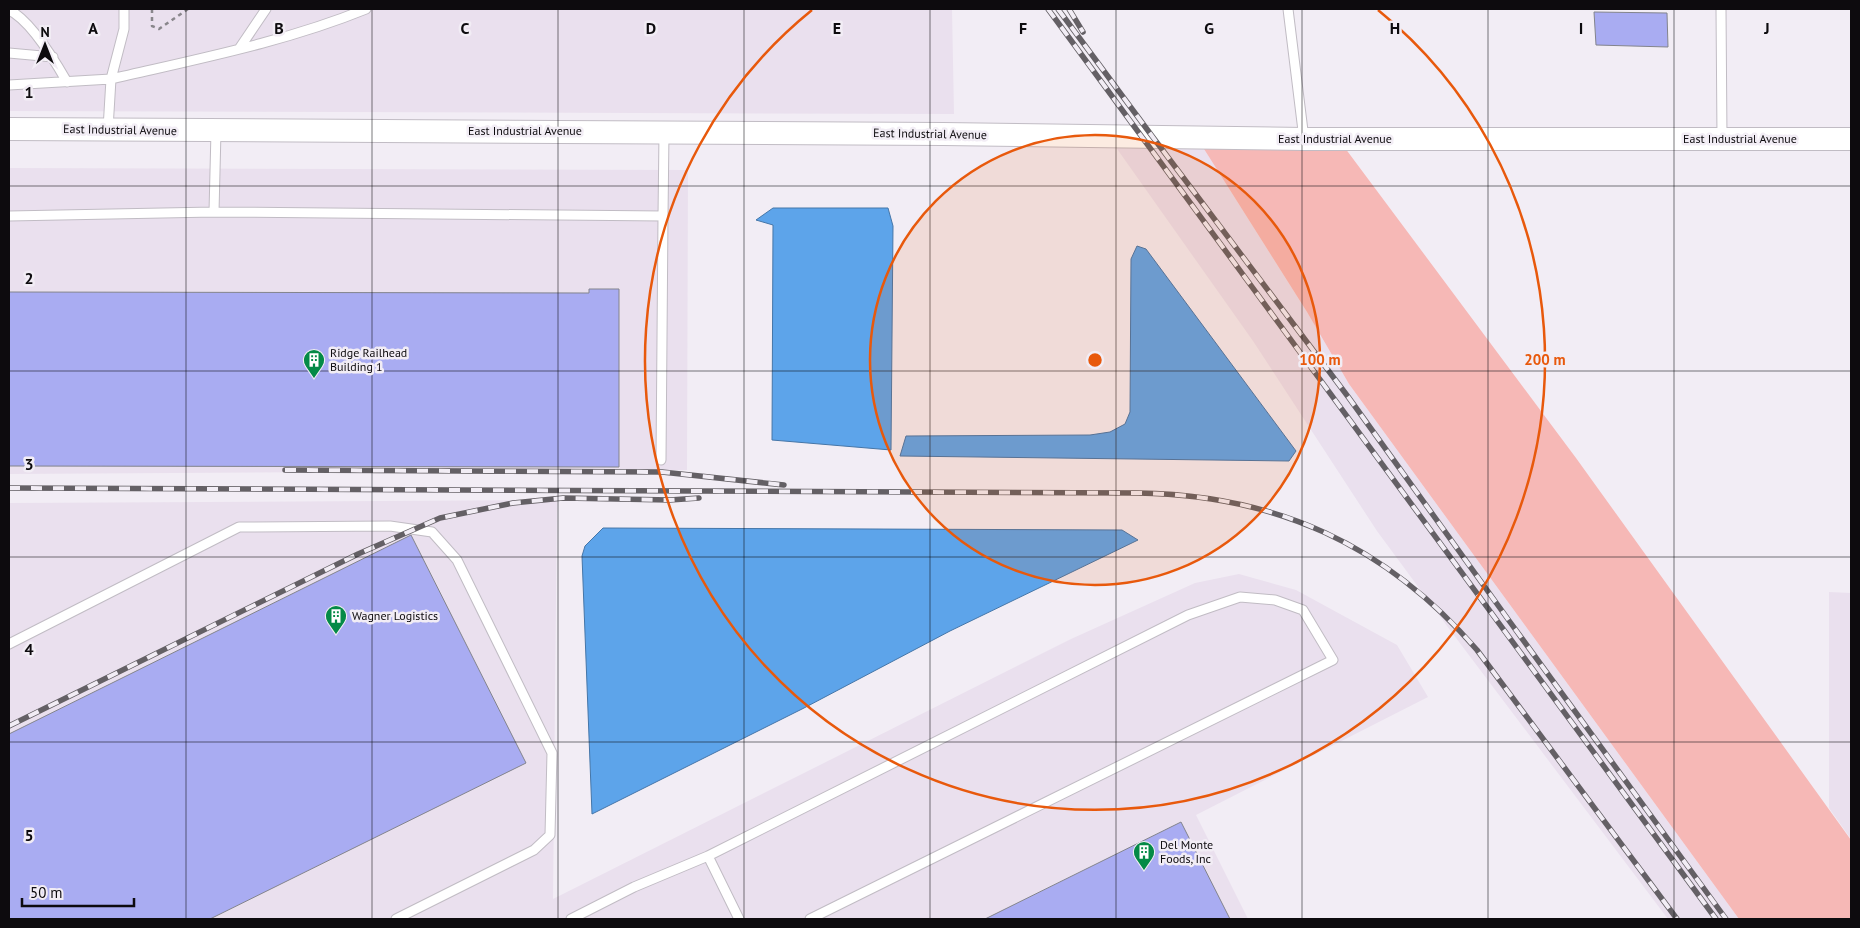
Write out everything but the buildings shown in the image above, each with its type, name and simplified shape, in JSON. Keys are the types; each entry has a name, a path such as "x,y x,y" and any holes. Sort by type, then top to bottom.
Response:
{"street":[{"name":"East Industrial Avenue","path":"9,129 664,132 1304,139 1851,139"}],"lane":[{"path":"108,130 111,78 124,29 124,9"},
{"path":"239,49 266,9"},
{"path":"9,84 111,78 239,49 326,25 366,9"},
{"path":"1288,9 1304,139"},
{"path":"1721,9 1722,139"},
{"path":"9,10 18,14 53,57 67,82"},
{"path":"9,53 53,57"},
{"path":"214,212 216,131"},
{"path":"661,460 664,132"},
{"path":"9,216 214,212 663,216"},
{"path":"9,644 239,527 390,526 432,532 457,560 552,752 550,835 534,850 396,919"},
{"path":"571,919 634,887 708,856 1188,615 1240,597 1275,600 1302,610 1333,660 810,919"},
{"path":"708,856 739,919"}],"path":[{"path":"152,9 152,26 159,29 188,9"}],"shaded area":[{"path":"9,9 952,9 954,114 9,111"},
{"path":"1115,146 1204,149 1307,312 1349,384 1739,919 1668,919 1377,531 1253,341"},
{"path":"1345,148 1576,458 1851,840 1851,919 1739,919 1349,384 1307,312 1204,149"},
{"path":"9,168 688,170 687,470 9,474"},
{"path":"557,500 553,899 1071,639 1195,583 1239,574 1296,590 1397,645 1428,697 1196,815 1248,919 9,919 9,503"},
{"path":"1829,592 1851,593 1851,839 1829,808"}],"water":[{"path":"773,208 888,208 893,226 891,450 772,440 773,225 756,220"},
{"path":"1137,246 1146,249 1296,451 1289,461 900,456 906,436 1090,435 1110,432 1125,424 1130,412 1131,259"},
{"path":"603,528 1122,530 1138,540 950,631 804,708 592,814 582,556 585,546"}],"railway":[{"path":"1048,9 1716,919"},
{"path":"1058,9 1349,398 1726,919"},
{"path":"1069,9 1083,32"},
{"path":"285,470 662,472 784,485"},
{"path":"9,488 1138,493 1189,496 1237,504 1282,516 1326,533 1366,555 1405,581 1442,613 1477,650 1677,919"},
{"path":"9,726 358,554 440,518 513,503 563,498 670,500 699,498"}],"place":[{"name":"Ridge Railhead Building 1","path":"314,379"},
{"name":"Wagner Logistics","path":"336,635"},
{"name":"Del Monte Foods, Inc","path":"1144,871"}]}
